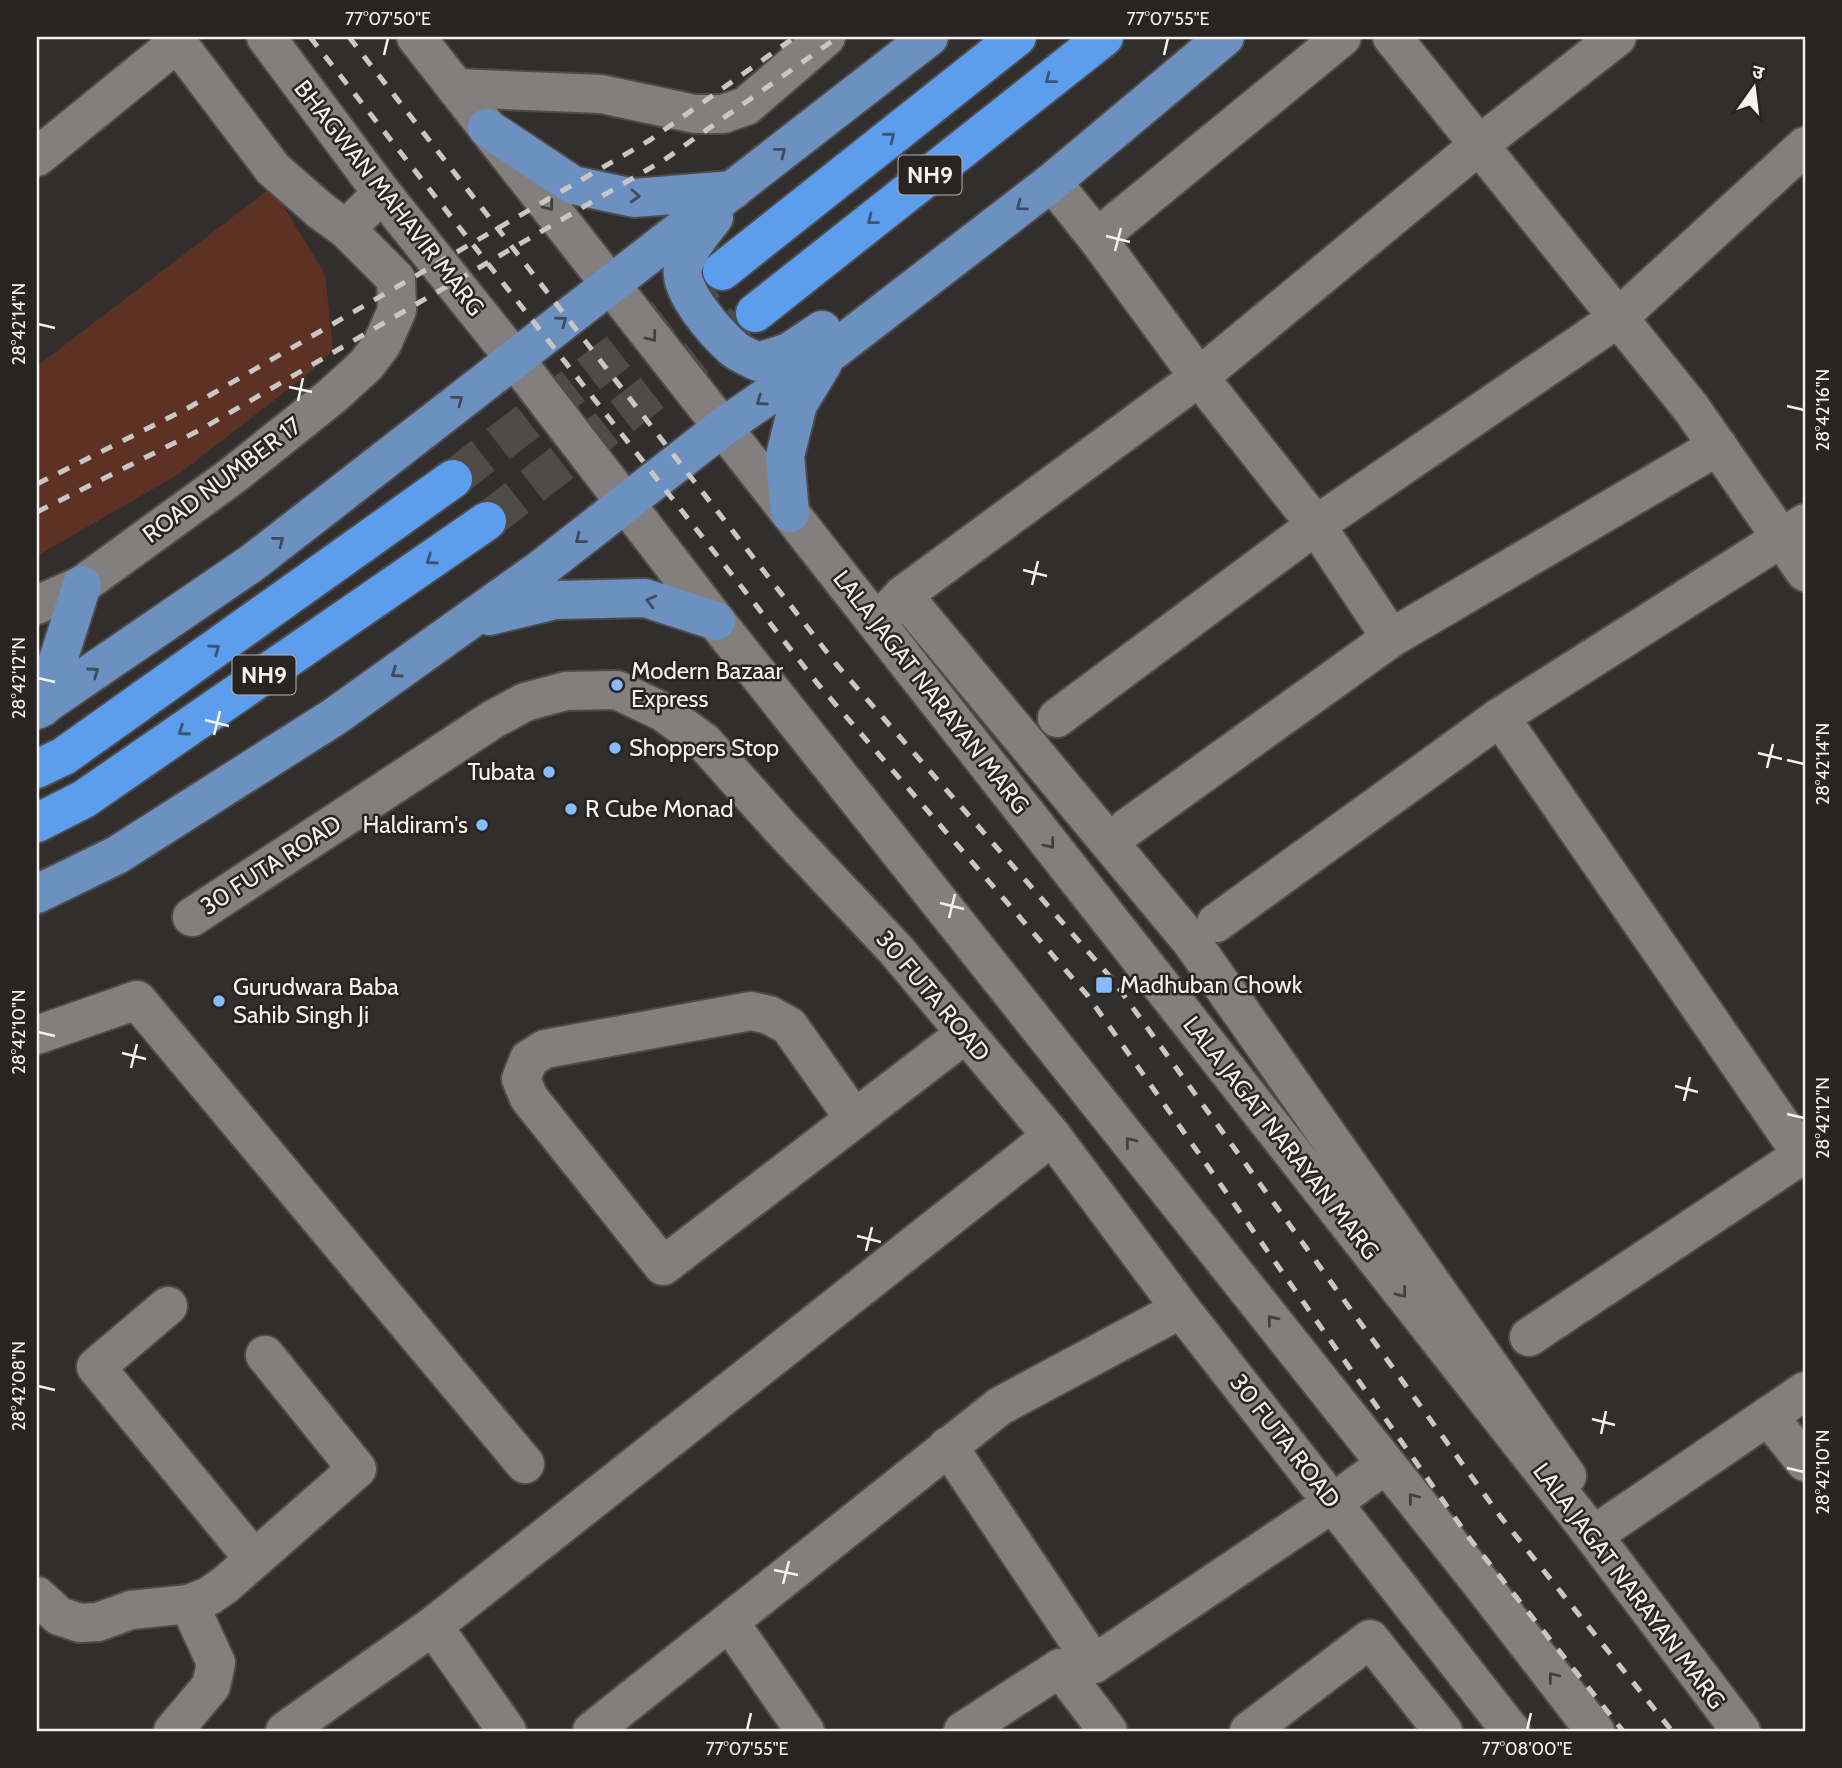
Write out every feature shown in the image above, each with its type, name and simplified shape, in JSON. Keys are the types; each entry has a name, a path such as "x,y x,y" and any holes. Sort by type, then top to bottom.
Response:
{"highway":[{"name":"NH9","path":"722,271 1017,37"},
{"name":"NH9","path":"755,313 1104,37"},
{"path":"37,769 64,756 453,479"},
{"name":"NH9","path":"37,823 84,799 488,522"}],"main road":[{"path":"40,708 252,563 929,37"},
{"path":"733,190 686,259 682,271 684,283 699,310 735,350 758,362 789,352 870,298 988,199 1196,37"},
{"path":"37,894 117,855 334,717 470,621 723,427 830,352 1052,182 1225,37"},
{"path":"487,128 573,185 634,198 733,190"},
{"path":"790,513 785,456 788,443 798,404 830,352"},
{"path":"40,708 82,585"},
{"path":"470,621 555,600 645,598 716,621"}],"street":[{"name":"BHAGWAN MAHAVIR MARG","path":"266,37 382,193 514,358"},
{"path":"416,37 610,284"},
{"path":"456,88 601,94 695,114 723,114 746,106 827,37"},
{"path":"1097,238 1342,37"},
{"path":"1392,37 1718,446 1793,529 1805,572"},
{"path":"876,623 903,595 1199,377 1479,145 1617,37"},
{"path":"37,157 175,40"},
{"name":"ROAD NUMBER 17","path":"37,605 82,585 232,476 312,412 366,365 382,344 397,310 396,279 346,229 272,169 175,40"},
{"path":"1057,718 1316,525 1618,318 1805,146"},
{"path":"1052,182 1097,238 1199,377 1316,525 1391,638"},
{"path":"346,229 382,193"},
{"name":"LALA JAGAT NARAYAN MARG","path":"610,284 876,623 1597,1529 1741,1731"},
{"path":"514,358 716,621 1595,1731"},
{"path":"1128,828 1391,638 1718,446"},
{"path":"1216,923 1500,717 1793,529"},
{"path":"903,595 1191,941 1597,1529 1761,1731"},
{"name":"30 FUTA ROAD","path":"192,917 492,720 525,702 566,691 617,690 663,712 704,742 896,950 1052,1136 1181,1309 1511,1731"},
{"path":"1500,717 1804,1155 1529,1337"},
{"path":"37,1035 137,1000 525,1464"},
{"path":"854,1118 789,1026 769,1015 751,1011 545,1049 529,1059 521,1079 529,1098 663,1266 965,1034"},
{"path":"285,1731 433,1626 1052,1136"},
{"path":"168,1306 96,1367 254,1559"},
{"path":"592,1731 1000,1406 1181,1309"},
{"path":"37,1596 59,1616 80,1623 98,1622 131,1610 189,1604 209,1596 357,1469 265,1355"},
{"path":"1597,1529 1805,1391"},
{"path":"1768,1416 1805,1462"},
{"path":"948,1446 1077,1666 1108,1731"},
{"path":"963,1731 1077,1666 1334,1502 1386,1464"},
{"path":"173,1731 211,1686 216,1663 189,1604"},
{"path":"730,1623 804,1731"},
{"path":"433,1626 507,1731"},
{"path":"1249,1731 1370,1639 1443,1731"}],"shaded area":[{"path":"272,187 325,274 333,350 308,374 179,474 37,556 37,366"}],"tunnel":[{"path":"453,479 717,275"},
{"path":"487,521 755,313"}],"railway":[{"path":"310,37 817,683 1088,996 1470,1539 1623,1731"},
{"path":"349,37 836,664 1112,979 1500,1516 1672,1731"},
{"path":"37,484 188,408 650,140 795,37"},
{"path":"37,512 200,430 664,160 838,37"}],"place":[{"name":"Modern Bazaar Express","path":"617,685"},
{"name":"Shoppers Stop","path":"615,748"},
{"name":"Tubata","path":"549,772"},
{"name":"R Cube Monad","path":"571,809"},
{"name":"Haldiram's","path":"482,825"},
{"name":"Madhuban Chowk","path":"1104,985"},
{"name":"Gurudwara Baba Sahib Singh Ji","path":"219,1001"}]}
